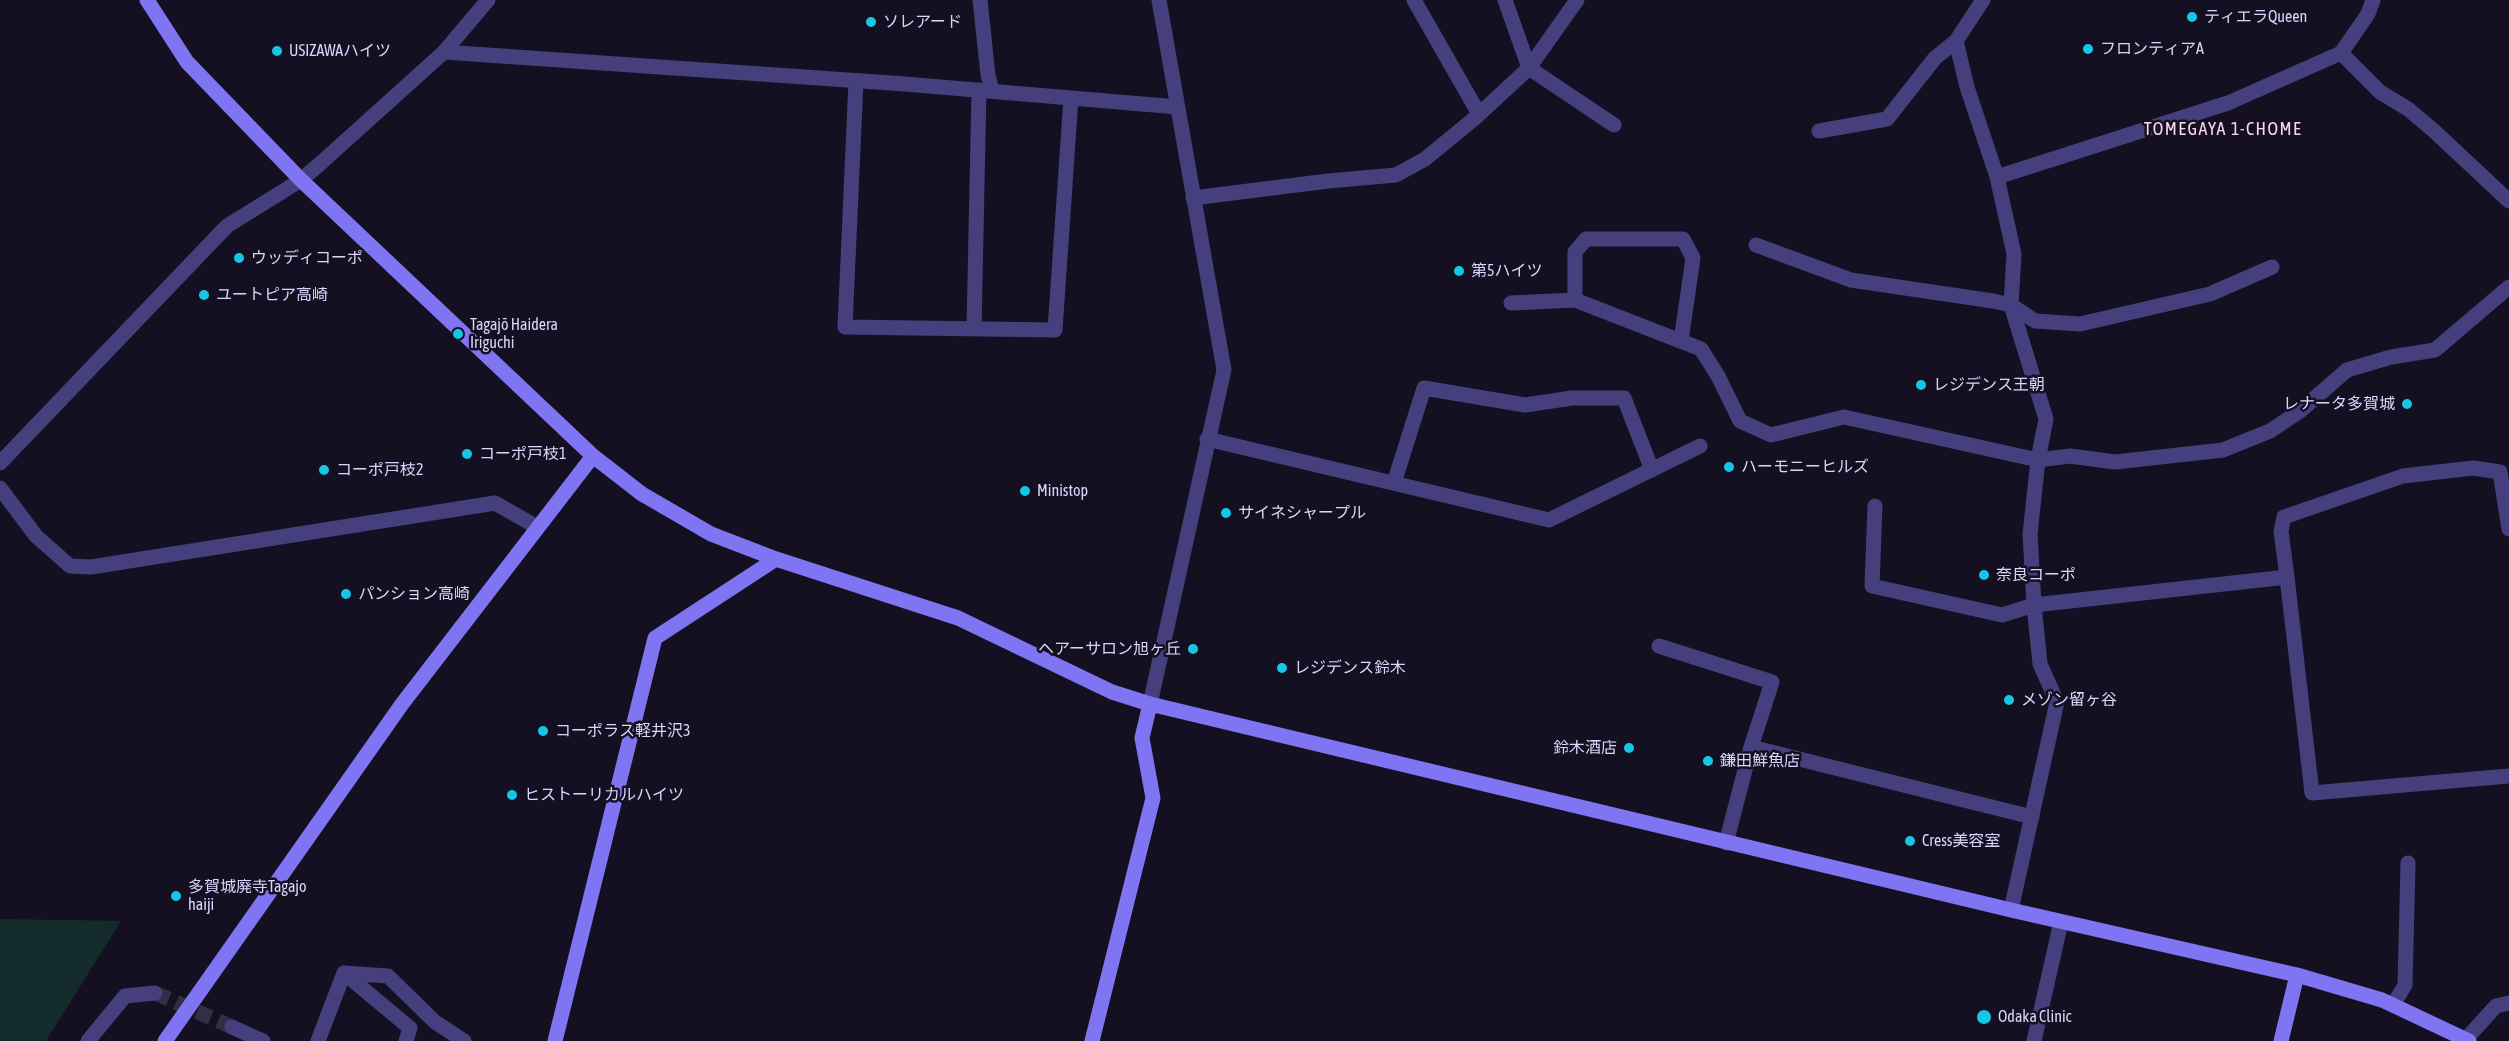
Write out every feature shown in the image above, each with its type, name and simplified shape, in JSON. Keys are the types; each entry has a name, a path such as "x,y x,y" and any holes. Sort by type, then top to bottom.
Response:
{"street":[{"path":"147,0 187,62 301,180 593,456 642,494 711,534 776,559 958,618 1112,692 1150,704 1726,843 2297,975 2393,1005 2468,1040 2496,1006 2509,1003"},
{"path":"0,463 227,226 301,180 444,52 488,0"},
{"path":"974,329 986,91 980,0"},
{"path":"1092,1041 1153,798 1142,738 1224,370 1159,0"},
{"path":"1414,0 1479,114"},
{"path":"1505,0 1529,68 1614,125"},
{"path":"1193,198 1396,175 1425,159 1529,68 1551,41 1577,0"},
{"path":"1819,131 1887,119 1935,57 1956,41 1983,0"},
{"path":"1997,177 2228,103 2341,53 2368,14 2373,0"},
{"path":"1956,41 1967,87 1997,177 2014,254 2011,304 2046,418 2038,460 2030,534 2040,664 2056,702 2011,910"},
{"path":"444,52 856,81 1178,107"},
{"path":"2341,53 2380,92 2424,123 2509,201"},
{"path":"856,81 844,327 1055,330 1071,98"},
{"path":"1575,300 1575,252 1586,239 1683,240 1693,258 1681,341"},
{"path":"1756,245 1851,280 2011,304 2035,321 2080,324 2210,294 2272,267"},
{"path":"1511,303 1575,300 1701,349 1718,376 1740,422 1771,435 1844,417 2038,460 2070,456 2115,462 2223,450 2270,431 2300,411 2347,370 2391,357 2435,350 2509,287"},
{"path":"1394,483 1424,388 1525,405 1572,398 1624,398 1652,470"},
{"path":"1207,439 1549,520 1700,446"},
{"path":"165,1041 402,704 593,456"},
{"path":"2509,530 2500,472 2473,468 2403,476 2284,517 2281,531 2312,793 2509,776"},
{"path":"0,488 36,536 70,566 91,567 495,503 537,527"},
{"path":"1875,506 1872,586 2002,615 2034,605 2287,577"},
{"path":"555,1041 655,638 776,559"},
{"path":"1659,645 1772,682 1751,747 1726,843"},
{"path":"1751,747 2032,817"},
{"path":"2393,1005 2405,984 2408,863"},
{"path":"2034,1041 2061,922"},
{"path":"318,1041 344,973"},
{"path":"344,973 410,1028 406,1041"},
{"path":"344,973 388,976 435,1022 465,1041"},
{"path":"2281,1041 2297,975"},
{"path":"88,1041 125,996 155,993"},
{"path":"232,1027 263,1041"}],"green space":[{"path":"0,919 121,921 46,1041 0,1041"}],"tunnel":[{"path":"155,993 232,1027"}],"place":[{"name":"ティエラQueen","path":"2192,17"},
{"name":"ソレアード","path":"871,22"},
{"name":"フロンティアA","path":"2088,49"},
{"name":"USIZAWAハイツ","path":"277,51"},
{"name":"ウッディコーポ","path":"239,258"},
{"name":"第5ハイツ","path":"1459,271"},
{"name":"ユートピア高崎","path":"204,295"},
{"name":"Tagajō Haidera Iriguchi","path":"458,334"},
{"name":"レジデンス王朝","path":"1921,385"},
{"name":"レナータ多賀城","path":"2407,404"},
{"name":"コーポ戸枝1","path":"467,454"},
{"name":"ハーモニーヒルズ","path":"1729,467"},
{"name":"コーポ戸枝2","path":"324,470"},
{"name":"Ministop","path":"1025,491"},
{"name":"サイネシャープル","path":"1226,513"},
{"name":"奈良コーポ","path":"1984,575"},
{"name":"パンション高崎","path":"346,594"},
{"name":"ヘアーサロン旭ヶ丘","path":"1193,649"},
{"name":"レジデンス鈴木","path":"1282,668"},
{"name":"メゾン留ヶ谷","path":"2009,700"},
{"name":"コーポラス軽井沢3","path":"543,731"},
{"name":"鈴木酒店","path":"1629,748"},
{"name":"鎌田鮮魚店","path":"1708,761"},
{"name":"ヒストーリカルハイツ","path":"512,795"},
{"name":"Cress美容室","path":"1910,841"},
{"name":"多賀城廃寺Tagajo haiji","path":"176,896"},
{"name":"Odaka Clinic","path":"1984,1017"}],"district":[{"name":"TOMEGAYA 1-CHOME","path":"2223,129"}]}
